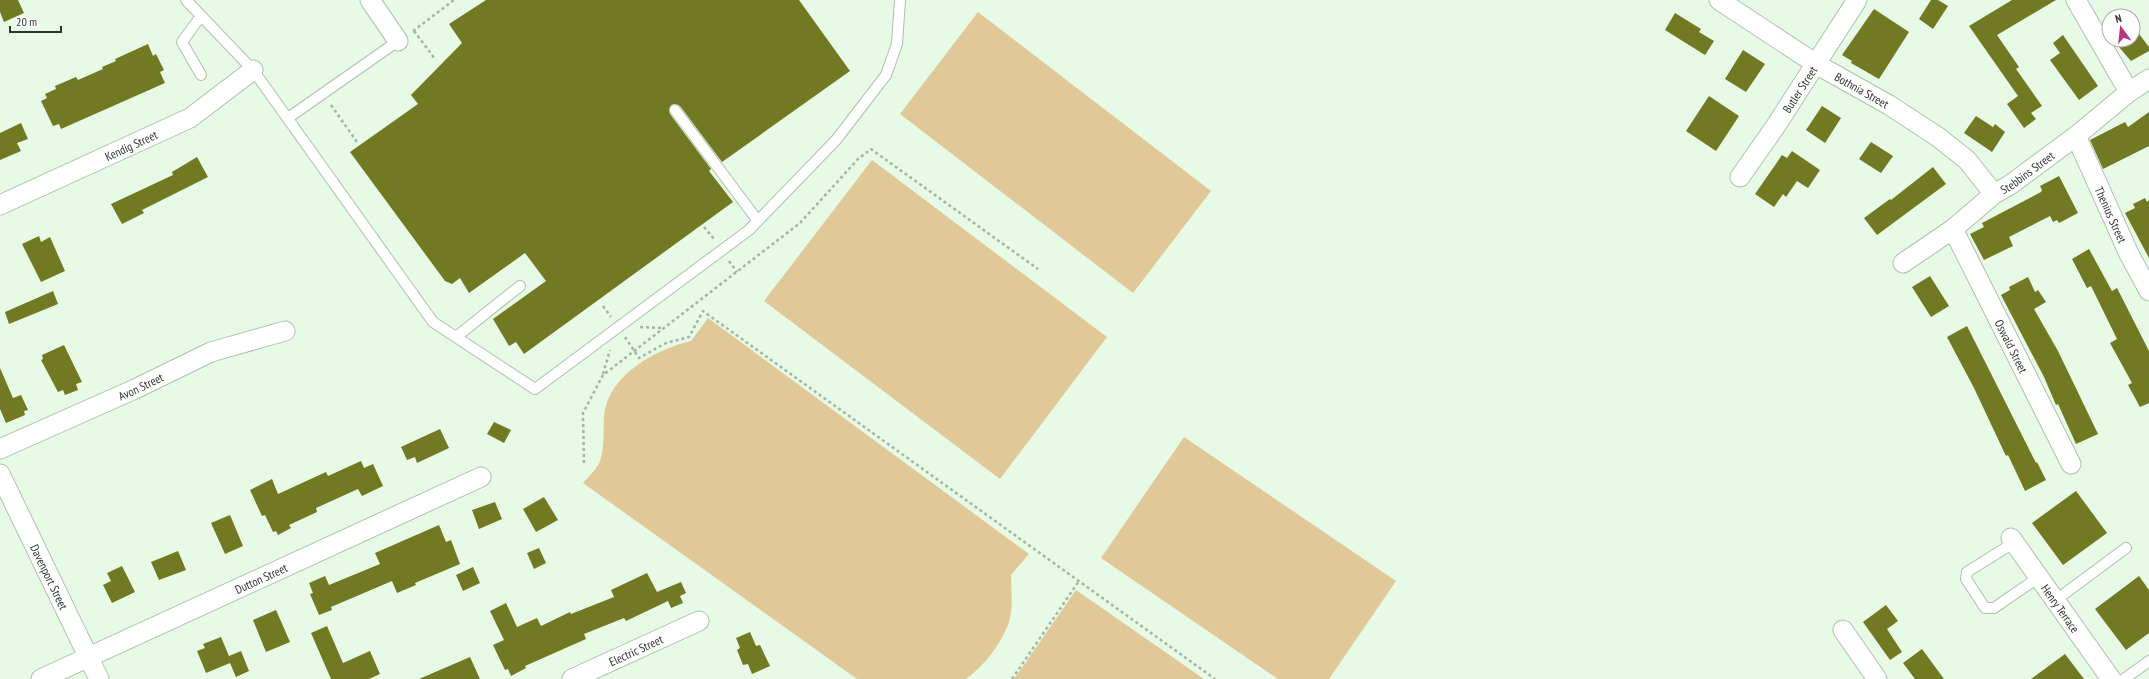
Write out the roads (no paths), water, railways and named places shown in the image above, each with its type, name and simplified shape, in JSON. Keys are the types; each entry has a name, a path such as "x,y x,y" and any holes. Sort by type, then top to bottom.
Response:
{"street":[{"path":"370,0 398,42"},
{"name":"Bothnia Street","path":"1720,0 1816,64 1889,105 1938,137 1967,160 1994,194"},
{"name":"Butler Street","path":"1740,177 1857,0"},
{"path":"2076,0 2129,92"},
{"name":"Kendig Street","path":"0,205 190,118 253,70"},
{"name":"Stebbins Street","path":"1903,262 1953,229 1994,194 2010,185 2076,136 2129,92 2149,79"},
{"name":"Thenius Street","path":"2076,136 2129,254 2149,292"},
{"name":"Oswald Street","path":"1953,229 2071,464"},
{"name":"Avon Street","path":"0,449 135,389 211,352 285,331"},
{"name":"Davenport Street","path":"0,474 99,679"},
{"name":"Dutton Street","path":"41,679 481,476"},
{"name":"Henry Terrace","path":"2013,540 2111,679"},
{"name":"Electric Street","path":"572,679 699,621"},
{"path":"1843,630 1877,679"}],"lane":[{"path":"186,0 253,70 433,322 535,389 749,230 836,140 886,74 897,44 900,0"},
{"path":"201,16 182,42 201,75"},
{"path":"288,118 398,42"},
{"path":"675,110 758,220"},
{"path":"456,337 520,286"},
{"path":"2013,540 1968,572 1966,579 1986,608 1994,608 2039,577"},
{"path":"2056,600 2126,548"},
{"path":"2124,679 2149,661"}]}
